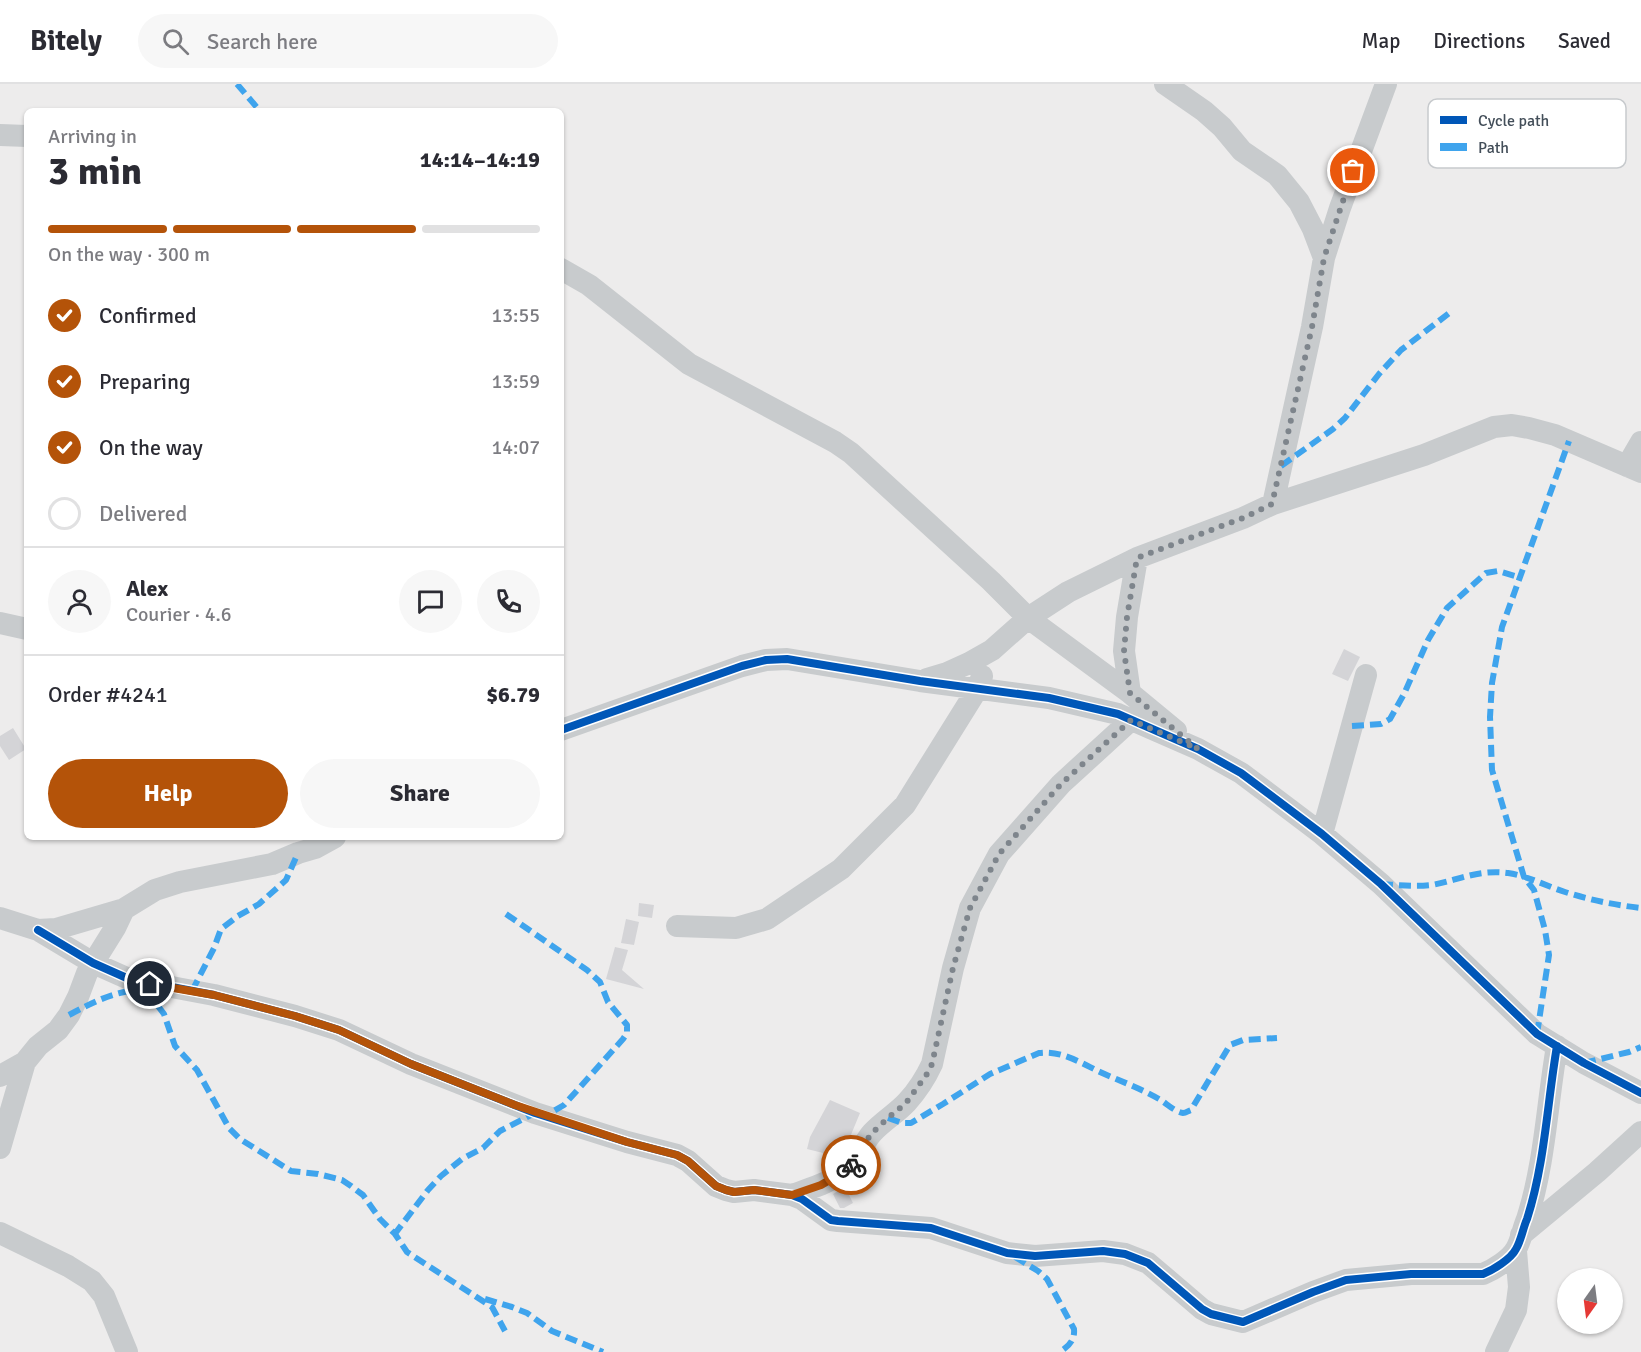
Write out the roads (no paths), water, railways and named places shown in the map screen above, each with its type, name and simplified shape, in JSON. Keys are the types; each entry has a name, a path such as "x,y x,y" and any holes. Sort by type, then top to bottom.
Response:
{"street":[{"path":"1165,84 1204,111 1222,127 1242,151 1277,175 1299,202 1324,258"},
{"path":"1272,504 1310,338 1324,258 1386,84"},
{"path":"0,135 24,136"},
{"path":"564,271 589,285 690,364 835,442 850,453 991,581 1028,618 1130,693 1198,749"},
{"path":"920,681 947,673 992,650 1028,618 1068,592 1137,558 1243,518 1272,504 1424,454 1494,427 1512,425 1555,435 1634,469 1641,442"},
{"path":"1130,693 1124,651 1137,558"},
{"path":"0,623 24,628"},
{"path":"677,926 736,928 767,919 841,869 905,805 978,688 992,650"},
{"path":"564,728 742,666 766,660 788,659 920,681 1049,698 1118,714 1198,749 1240,773 1322,834 1381,884 1537,1034 1584,1064 1641,1093"},
{"path":"1322,834 1366,675"},
{"path":"792,1195 821,1185 849,1168 871,1134 906,1103 919,1086 932,1064 953,968 970,908 999,854 1061,784 1131,720"},
{"path":"38,930 56,930 124,909 155,890 180,882 272,864 301,845 315,848 330,840"},
{"path":"0,1076 25,1062 38,1046 58,1030 69,1015 93,963 124,909"},
{"path":"0,918 38,930 93,963 129,979 214,995 339,1030 411,1064 515,1105 627,1142 677,1155 688,1161 716,1186 726,1190 734,1192 754,1190 792,1195 802,1199 831,1220 931,1228 1007,1253 1035,1256 1103,1251 1125,1254 1148,1263 1202,1309 1211,1314 1243,1322 1346,1280 1411,1274 1483,1274 1493,1270 1518,1243 1641,1132"},
{"path":"1496,1352 1516,1310 1519,1287 1518,1243 1534,1197 1557,1046"},
{"path":"0,1148 25,1062"},
{"path":"0,1233 68,1266 92,1281 104,1296 127,1352"}]}
